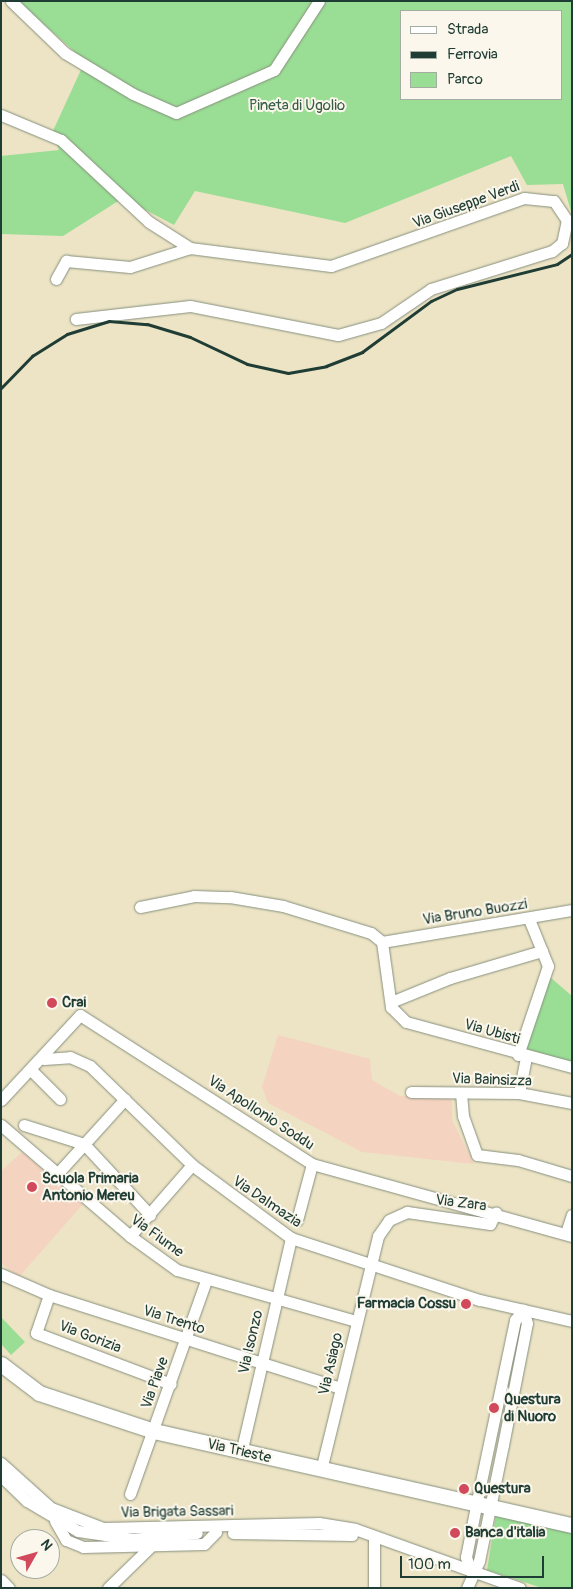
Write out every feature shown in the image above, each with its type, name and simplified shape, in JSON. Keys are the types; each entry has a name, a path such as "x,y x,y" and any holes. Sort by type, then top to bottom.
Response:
{"main road":[{"name":"Via Trieste","path":"1,1364 39,1393 154,1431 241,1453 572,1525"}],"street":[{"path":"11,1 83,64 176,113 274,70 319,1"},
{"name":"Via Giuseppe Verdi","path":"1,115 29,123 61,140 149,222 190,248 331,266 349,264 524,198 554,201 567,220 562,243 552,251 431,289 381,322 338,335 190,306 76,319"},
{"path":"56,279 66,261 130,267 190,248"},
{"path":"140,908 194,896 230,897 316,915 371,934 382,942 390,1002 450,978 542,951"},
{"name":"Via Bruno Buozzi","path":"382,942 528,919 572,910"},
{"path":"519,1093 522,1056 548,966 528,919"},
{"name":"Via Ubisti","path":"390,1002 406,1022 522,1056 572,1067"},
{"name":"Via Apollonio Soddu","path":"44,1058 80,1015 312,1164 496,1212"},
{"name":"Via Dalmazia","path":"44,1058 70,1057 90,1066 192,1165 292,1238 372,1266 523,1310 572,1321"},
{"path":"1,1100 44,1058"},
{"path":"31,1070 60,1099"},
{"name":"Via Bainsizza","path":"411,1092 461,1094 519,1093 572,1103"},
{"path":"461,1094 463,1116 478,1155 518,1160 572,1176"},
{"path":"57,1174 125,1099"},
{"name":"Via Fiume","path":"1,1125 130,1236 177,1270 206,1281 356,1321"},
{"path":"24,1125 84,1144 150,1215"},
{"path":"297,1220 312,1164"},
{"path":"130,1236 192,1165"},
{"name":"Via Zara","path":"372,1266 378,1236 389,1220 407,1212 490,1224 496,1212 569,1235"},
{"path":"569,1235 572,1215"},
{"name":"Via Isonzo","path":"241,1453 292,1238"},
{"name":"Via Asiago","path":"321,1470 356,1321 372,1266"},
{"name":"Via Trento","path":"1,1274 49,1295 187,1339 262,1366 340,1388"},
{"name":"Via Piave","path":"130,1494 171,1384 206,1281"},
{"name":"Via Gorizia","path":"49,1295 36,1332 171,1384"},
{"path":"467,1588 471,1571 479,1561 482,1506 489,1443 515,1320 523,1310"},
{"path":"482,1506 503,1445 527,1324 523,1310"},
{"path":"508,1354 520,1356"},
{"path":"489,1443 503,1445"},
{"name":"Via Brigata Sassari","path":"1,1463 51,1508 103,1528 319,1524 374,1537 520,1588"},
{"name":"Via Brigata Sassari","path":"1,1476 54,1520 74,1546 204,1544 216,1532"},
{"name":"Via Brigata Sassari","path":"54,1520 78,1531 132,1539 216,1532 374,1537"},
{"path":"374,1537 374,1588"},
{"path":"108,1588 151,1546"},
{"path":"1,1580 9,1588"}],"shaded area":[{"path":"278,1035 370,1059 372,1080 400,1096 447,1096 452,1102 452,1120 474,1164 362,1152 268,1103 262,1087"},
{"name":"Scuola Primaria Antonio Mereu","path":"22,1152 83,1204 19,1277 1,1263 1,1171"}],"green space":[{"name":"Pineta di Ugolio","path":"18,1 572,1 572,215 563,184 527,185 511,156 345,223 195,191 174,225 123,198 63,236 1,234 1,156 59,150 52,133 85,61"},
{"path":"550,977 572,996 572,1062 523,1051"},
{"path":"1,1317 25,1342 11,1355 1,1344"},
{"path":"496,1515 572,1532 572,1588 542,1588 487,1570"}],"railway":[{"path":"1,388 32,356 67,334 109,321 147,324 190,337 247,364 288,373 326,366 362,352 431,301 457,289 557,264 572,254"}],"place":[{"name":"Crai","path":"52,1003"},
{"name":"Scuola Primaria Antonio Mereu","path":"32,1187"},
{"name":"Farmacia Cossu","path":"466,1304"},
{"name":"Questura di Nuoro","path":"494,1408"},
{"name":"Questura","path":"464,1489"},
{"name":"Banca d'italia","path":"455,1533"}]}
